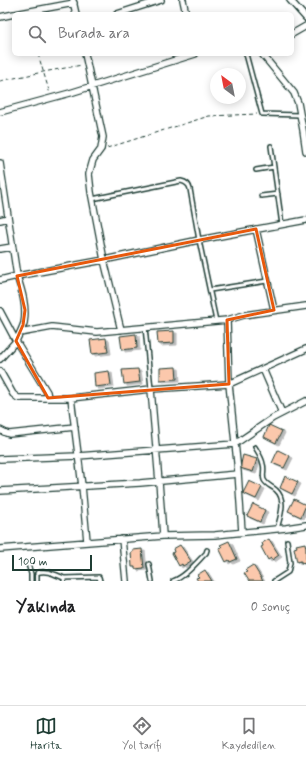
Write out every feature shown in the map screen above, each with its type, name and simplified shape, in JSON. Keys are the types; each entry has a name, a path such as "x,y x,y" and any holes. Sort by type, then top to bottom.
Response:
{"street":[{"path":"123,12 161,0"},
{"path":"183,0 186,12"},
{"path":"290,0 306,18"},
{"path":"24,12 73,1 76,12"},
{"path":"0,17 12,15"},
{"path":"294,33 306,26"},
{"path":"85,56 103,137 101,149 93,160 89,174 92,199 104,260 121,330"},
{"path":"0,112 188,56"},
{"path":"264,56 294,94 305,129 306,151"},
{"path":"0,163 12,247 25,310 24,325 16,341 0,359"},
{"path":"0,220 8,218"},
{"path":"0,280 306,220"},
{"path":"256,229 274,310"},
{"path":"0,249 12,247"},
{"path":"20,333 52,327 97,332 217,321 244,315 306,306"},
{"path":"0,311 16,341 47,392 48,398"},
{"path":"227,320 229,384 242,532"},
{"path":"0,371 13,394 18,398 71,398 151,389 229,384 306,349"},
{"path":"263,369 282,413"},
{"path":"151,389 164,536"},
{"path":"71,398 87,541"},
{"path":"0,459 78,456 235,444 273,418 306,401"},
{"path":"0,430 9,434 75,427"},
{"path":"0,491 160,482 238,474"},
{"path":"0,549 87,541 164,536 215,535 306,525"},
{"path":"122,539 126,581"}],"lane":[{"path":"247,56 262,114 300,115"},
{"path":"270,146 282,225"},
{"path":"256,170 274,167"},
{"path":"92,199 181,181 188,185 217,321"},
{"path":"261,196 278,194"},
{"path":"210,290 268,280"},
{"path":"145,327 151,389"},
{"path":"255,447 263,463 263,476 265,482 276,490 282,498 282,508 276,529"},
{"path":"274,581 288,572 290,563 287,541"},
{"path":"173,581 178,580 187,573 206,553 207,550"},
{"path":"28,564 31,574 31,581"},
{"path":"149,564 152,581"},
{"path":"37,581 37,573 41,571 47,572 64,580 99,577 100,581"}],"path":[{"path":"39,56 51,98"},
{"path":"0,81 87,64"},
{"path":"101,149 208,116 229,114 262,114"}],"highlighted area":[{"path":"256,229 274,310 227,320 229,384 48,398 16,341 23,325 25,310 17,276"}],"building":[{"path":"174,331 174,343 158,344 157,332"},
{"path":"136,334 137,348 122,350 120,336"},
{"path":"106,338 108,352 92,354 90,340"},
{"path":"176,367 177,379 160,380 160,368"},
{"path":"138,369 140,382 124,384 122,370"},
{"path":"109,371 111,385 95,387 94,373"},
{"path":"269,425 282,431 276,443 264,437"},
{"path":"278,450 290,456 284,468 272,463"},
{"path":"243,455 257,459 253,472 240,468"},
{"path":"285,476 298,482 292,494 280,488"},
{"path":"249,481 262,487 256,499 243,493"},
{"path":"294,499 306,505 301,517 288,511"},
{"path":"253,504 265,510 260,522 247,516"},
{"path":"269,539 279,555 272,560 271,558 268,560 261,547 263,546 262,543"},
{"path":"229,541 237,559 226,562 219,548 222,547 220,545"},
{"path":"305,543 306,562 297,562 294,548 297,547 296,545"},
{"path":"180,545 191,561 183,566 182,564 179,566 172,553 174,552 173,549"},
{"path":"142,549 144,568 135,569 135,567 132,567 131,552 133,552 133,550"},
{"path":"253,565 263,581 249,581 244,573 247,572 245,570"},
{"path":"205,570 212,581 198,581 196,578 199,577 197,575"}]}
